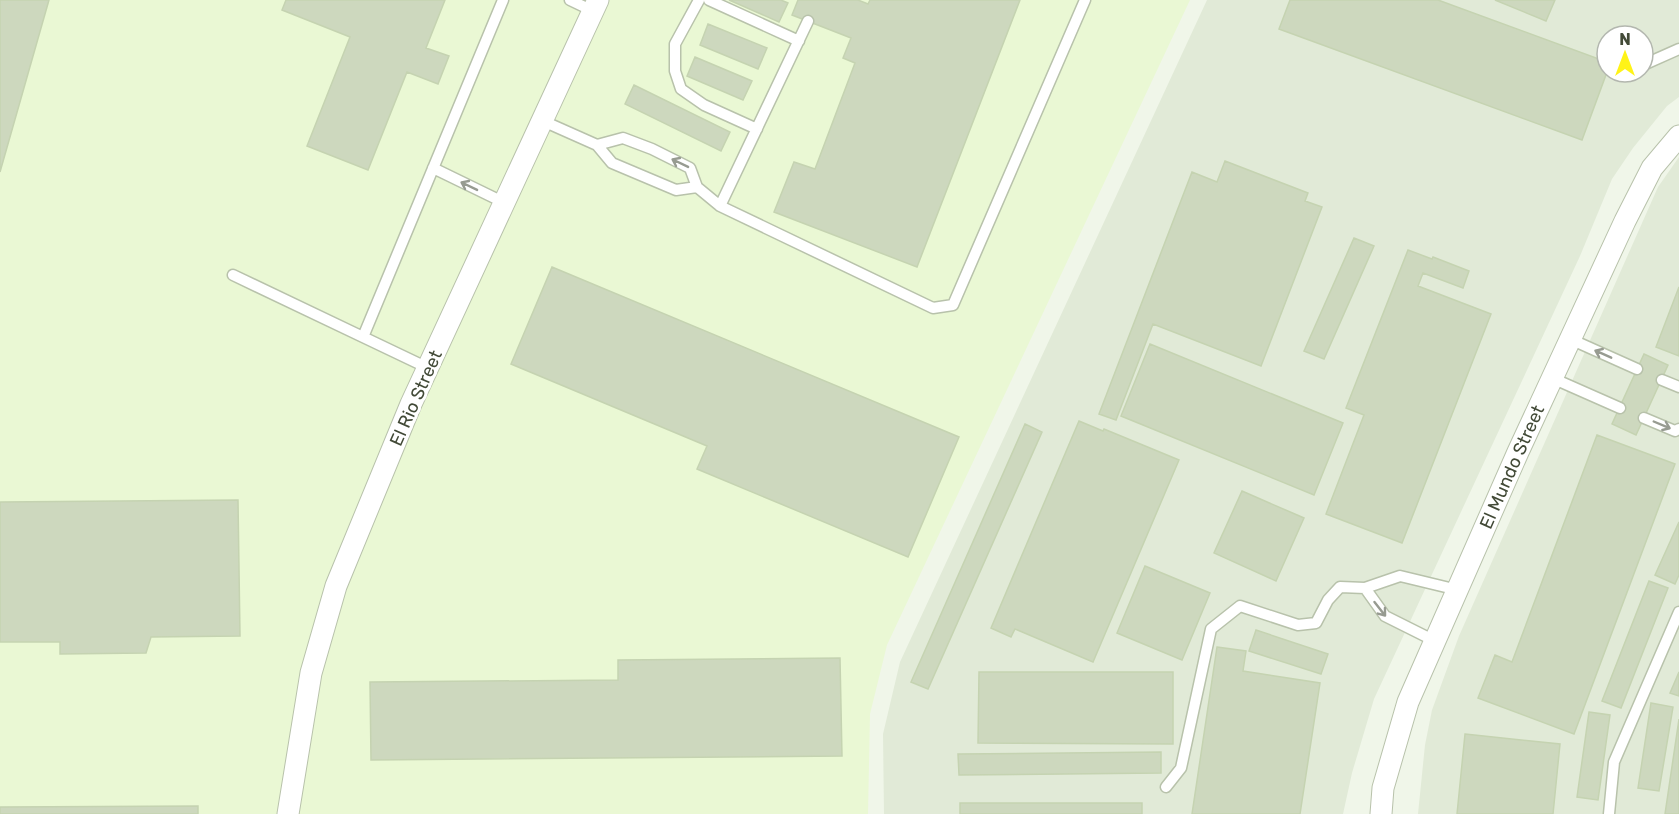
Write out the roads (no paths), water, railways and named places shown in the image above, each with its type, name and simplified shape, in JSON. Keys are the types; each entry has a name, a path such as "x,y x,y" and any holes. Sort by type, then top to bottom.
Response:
{"street":[{"name":"El Rio Street","path":"288,814 310,673 336,586 428,368 595,5"},
{"name":"El Mundo Street","path":"1381,814 1383,788 1408,702 1624,221 1652,168 1679,136"}],"lane":[{"path":"363,337 503,0"},
{"path":"570,0 595,5"},
{"path":"699,0 675,44 675,71 681,89 704,105 757,129"},
{"path":"709,0 799,41"},
{"path":"597,146 623,138 652,149 690,168 697,186 720,206 933,308 953,305 1085,0"},
{"path":"720,206 808,21"},
{"path":"1655,60 1679,49"},
{"path":"543,120 597,146 612,163 676,190 697,186"},
{"path":"433,168 505,203"},
{"path":"233,275 428,368"},
{"path":"1570,339 1637,369"},
{"path":"1552,378 1620,408"},
{"path":"1662,380 1679,387"},
{"path":"1644,418 1675,431 1679,429"},
{"path":"1166,787 1181,768 1211,629 1240,606 1298,625 1316,623 1328,600 1340,587 1365,588 1400,576 1458,590"},
{"path":"1365,588 1385,616 1435,641"},
{"path":"1609,814 1614,762 1679,612"}]}
